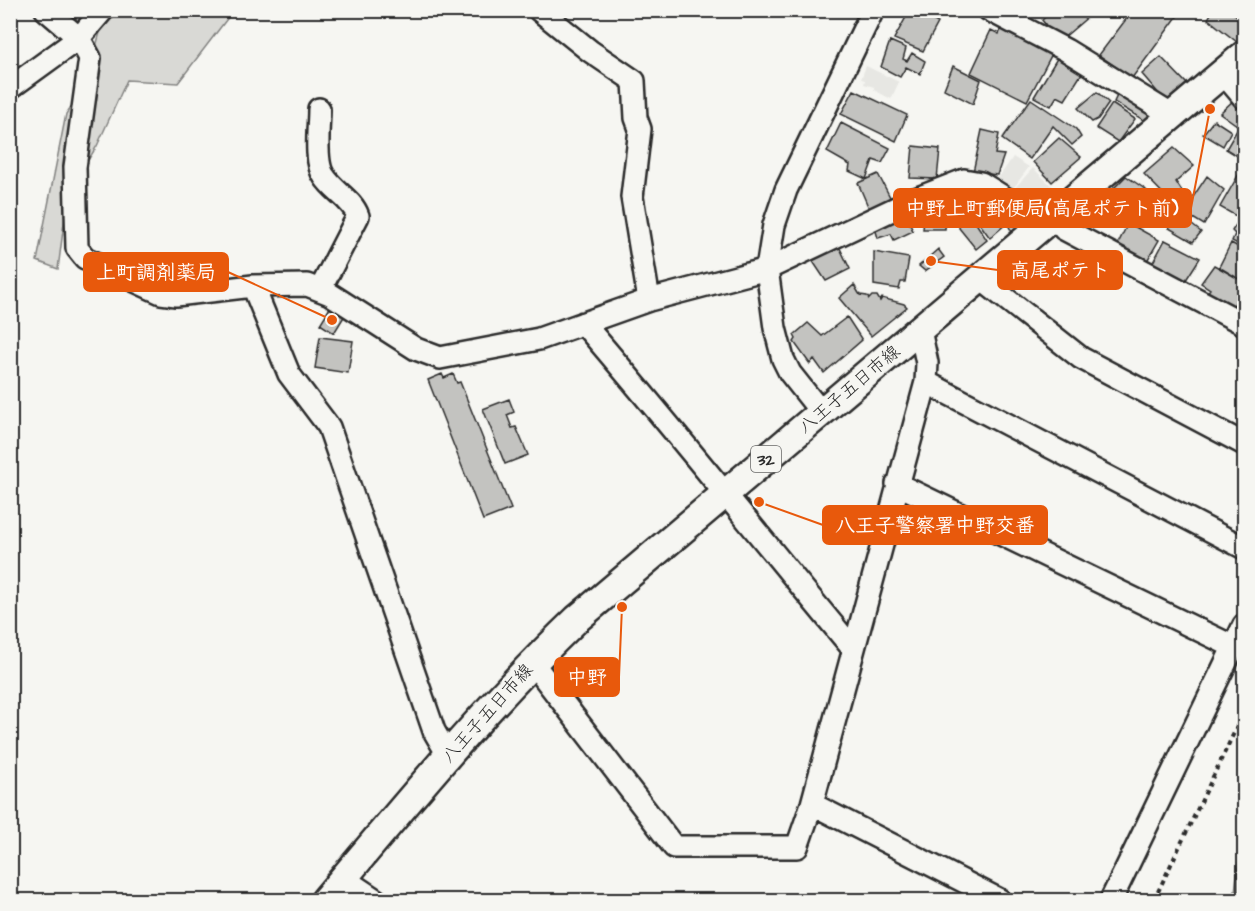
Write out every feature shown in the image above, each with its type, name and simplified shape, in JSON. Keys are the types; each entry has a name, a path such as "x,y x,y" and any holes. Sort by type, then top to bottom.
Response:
{"main road":[{"name":"八王子五日市線","path":"325,900 448,755 532,662 577,619 1245,55"}],"street":[{"path":"46,10 79,38 90,58 75,167 77,248 85,258 161,293 176,295 253,286 307,285 330,294 416,350 440,358 539,339 649,300 767,269 915,199 964,180 981,183 1245,324"},
{"path":"10,88 79,38 103,10"},
{"path":"539,10 590,51 634,81 636,118 640,129 632,197 649,300"},
{"path":"821,412 790,373 783,359 775,328 767,269 774,225 786,189 873,10"},
{"path":"989,10 1023,17 1066,50 1173,116"},
{"path":"1223,73 1245,98"},
{"path":"319,109 318,160 323,176 356,208 358,216 320,290"},
{"path":"981,279 1081,358 1245,444"},
{"path":"253,286 289,374 329,427 434,731 448,755"},
{"path":"583,323 853,649"},
{"path":"532,662 674,847 797,847 812,804 926,382 927,363 920,330"},
{"path":"926,382 1245,548"},
{"path":"897,484 1234,647"},
{"path":"1111,900 1245,625"},
{"path":"812,804 1000,900"},
{"path":"343,878 376,900"}],"path":[{"path":"1154,900 1245,712"}],"shaded area":[{"path":"106,11 233,11 178,83 127,80 97,146 68,192 58,269 37,261 66,114 93,74 95,50"},
{"path":"866,66 899,82 891,99 874,90 874,87 864,84 865,80 861,79"},
{"path":"1013,157 1029,167 1012,190 997,180"},
{"path":"1033,168 1059,193 1040,210 1012,191"},
{"path":"1244,826 1244,900 1234,900 1242,833"}],"building":[{"path":"910,10 938,23 923,51 894,39"},
{"path":"1053,10 1096,10 1062,39 1055,37 1042,20"},
{"path":"1133,10 1182,10 1132,78 1099,55"},
{"path":"1213,10 1229,10 1244,21 1244,35 1237,42 1208,19"},
{"path":"1003,26 1054,50 1027,101 971,73 991,30 999,34"},
{"path":"890,41 906,48 903,59 907,61 912,53 925,61 920,74 906,67 900,77 881,67"},
{"path":"1059,55 1084,70 1065,100 1057,96 1051,106 1034,97"},
{"path":"1161,57 1187,84 1166,102 1142,74"},
{"path":"953,66 981,80 973,104 944,89"},
{"path":"1121,87 1156,110 1145,121 1114,102"},
{"path":"854,90 907,115 896,141 841,114"},
{"path":"1097,92 1109,103 1098,119 1092,122 1078,108"},
{"path":"1031,99 1076,129 1081,137 1072,145 1053,126 1030,159 1002,139"},
{"path":"1235,99 1244,108 1244,130 1220,113"},
{"path":"1112,104 1135,119 1118,142 1096,128"},
{"path":"1214,120 1231,131 1223,146 1203,134"},
{"path":"841,123 890,148 882,163 873,160 866,179 849,171 850,165 827,152"},
{"path":"982,130 999,134 995,154 1004,155 997,175 973,172"},
{"path":"1237,130 1244,134 1244,160 1226,149"},
{"path":"1059,138 1081,157 1052,182 1033,162"},
{"path":"913,146 940,149 937,179 910,178"},
{"path":"1174,148 1194,166 1176,182 1185,196 1175,206 1144,174"},
{"path":"1240,172 1244,175 1243,220 1220,207"},
{"path":"878,174 891,199 870,211 858,183"},
{"path":"1126,176 1145,189 1131,202 1150,222 1138,227 1103,199"},
{"path":"1207,176 1224,190 1204,225 1183,212"},
{"path":"964,185 959,202 936,202 932,195"},
{"path":"978,188 992,195 979,217 961,208 969,195 973,196"},
{"path":"1145,189 1164,209 1150,222 1131,202"},
{"path":"1003,198 1030,217 1012,232 1007,223 990,238 980,224 986,218 983,214 995,208 992,204"},
{"path":"926,204 947,205 945,229 923,229"},
{"path":"905,213 913,231 894,240 891,234 878,238 875,228"},
{"path":"1177,213 1201,232 1193,242 1169,228"},
{"path":"970,214 987,240 976,249 959,228 960,221"},
{"path":"1239,220 1244,226 1244,247 1232,241 1235,234 1232,231"},
{"path":"1128,223 1159,240 1144,266 1115,250"},
{"path":"1165,240 1200,258 1184,283 1151,266"},
{"path":"837,242 850,269 826,281 810,257"},
{"path":"1231,243 1244,250 1244,282 1219,267"},
{"path":"938,249 944,257 925,271 919,266"},
{"path":"874,252 909,258 905,282 901,282 899,289 874,285"},
{"path":"1214,265 1244,282 1233,307 1206,294 1210,289 1201,283"},
{"path":"854,285 860,295 867,296 869,299 877,296 880,301 882,298 904,304 907,307 871,336 839,298"},
{"path":"331,306 345,315 334,333 320,324"},
{"path":"847,317 862,340 824,373 814,359 810,364 794,342 796,339 794,335 808,323 822,336"},
{"path":"320,337 353,341 348,373 315,368"},
{"path":"442,374 444,378 453,374 457,383 460,382 511,509 483,520 428,380"},
{"path":"509,399 514,412 507,415 512,428 516,427 528,455 505,464 483,409"}],"place":[{"name":"中野上町郵便局(高尾ポテト前)","path":"1210,109"},
{"name":"高尾ポテト","path":"931,261"},
{"name":"上町調剤薬局","path":"332,320"},
{"name":"八王子警察署中野交番","path":"759,502"},
{"name":"中野","path":"622,607"}]}
